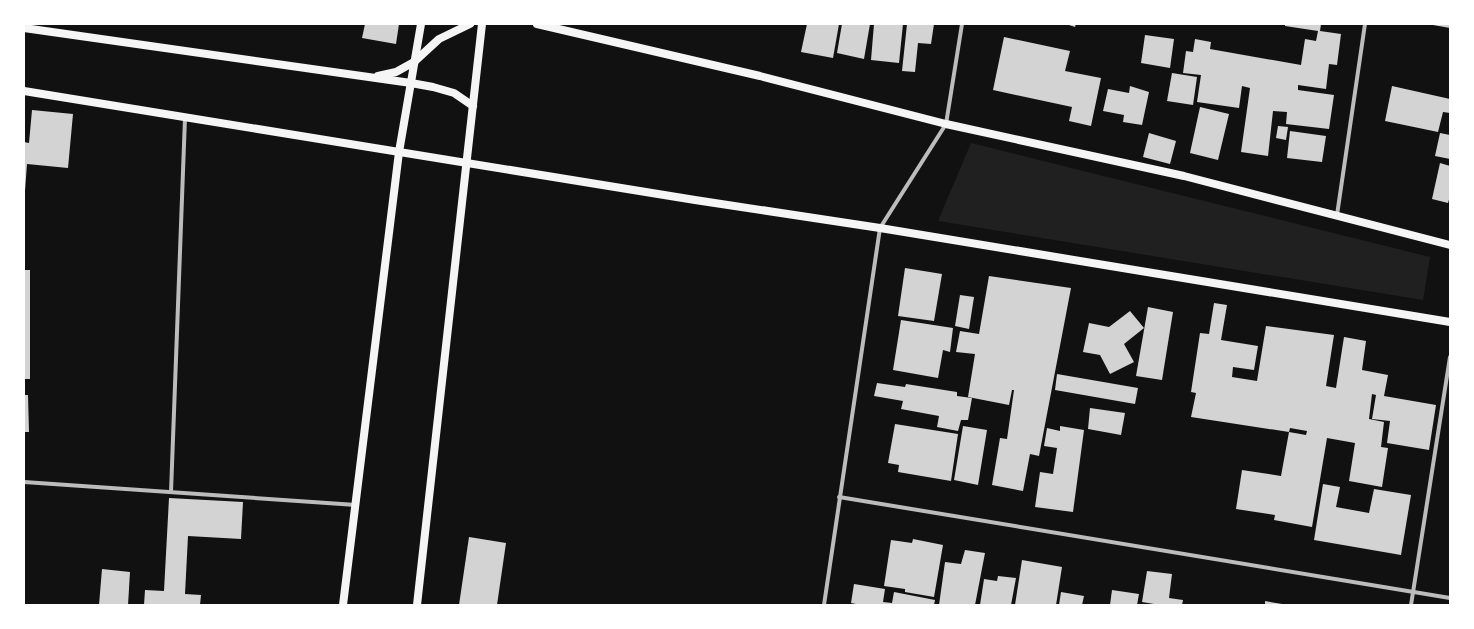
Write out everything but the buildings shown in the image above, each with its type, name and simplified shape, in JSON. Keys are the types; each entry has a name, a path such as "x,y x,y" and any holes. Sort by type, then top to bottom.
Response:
{"main road":[{"path":"343,605 399,152 421,24"},
{"path":"371,77 396,72 414,62 438,39 470,24"},
{"path":"418,605 482,24"},
{"path":"537,24 760,76 946,124 1184,176 1450,245"},
{"path":"24,28 411,83 454,93 473,106"},
{"path":"24,91 466,163 880,228 1450,322"}],"street":[{"path":"824,605 880,228 946,124 962,24"},
{"path":"1337,215 1365,24"},
{"path":"171,492 185,118"},
{"path":"1411,605 1450,357"},
{"path":"24,482 356,505"},
{"path":"839,497 1450,598"}],"shaded area":[{"path":"971,143 1430,257 1423,300 938,221"}]}
